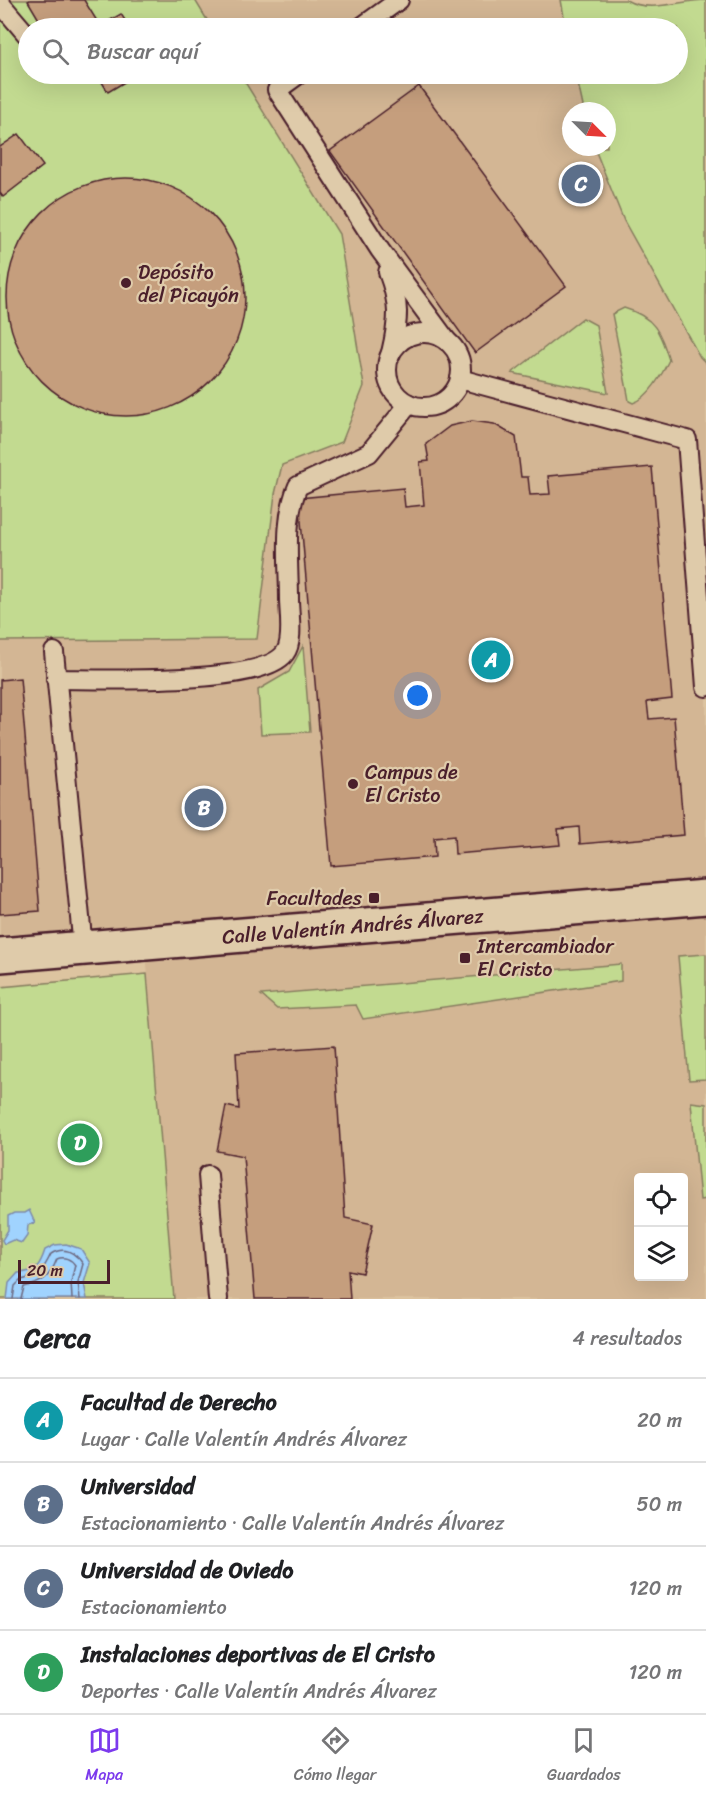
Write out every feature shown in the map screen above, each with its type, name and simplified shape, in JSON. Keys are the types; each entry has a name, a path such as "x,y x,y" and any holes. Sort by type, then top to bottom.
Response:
{"street":[{"name":"Calle Valentín Andrés Álvarez","path":"0,955 706,897"}],"lane":[{"path":"374,18 399,0"},
{"path":"0,3 18,24"},
{"path":"285,84 277,90 380,250 460,360 460,379 452,394 443,402 432,407 409,404 398,397 390,387 387,375 399,322 398,297 380,250"},
{"path":"391,354 401,341 412,335 424,333 447,341"},
{"path":"460,379 687,440 706,687"},
{"path":"56,679 197,676 249,672 270,666 286,653 290,633 289,524 292,500 298,486 369,453 409,404"},
{"path":"54,652 83,948"},
{"path":"208,1175 218,1299"}],"shaded area":[{"path":"195,0 591,0 598,18 206,18"},
{"name":"Campus de El Cristo","path":"246,84 625,84 706,293 706,1299 174,1299 144,927 0,935 0,641 257,639 275,494 282,465 342,442 339,234"}],"green space":[{"path":"0,0 195,0 206,18 18,18 18,84 246,84 339,234 364,386 342,442 282,465 275,494 257,639 0,641"},
{"path":"561,0 626,0 635,4 655,6 706,0 706,363 700,357 624,221 598,156 616,156 616,102 582,102 578,84 688,84 688,18 564,18"},
{"path":"624,308 643,316 655,327 663,341 669,360 649,391 639,401 633,403 629,401 612,314"},
{"path":"583,318 596,325 608,393 512,373"},
{"path":"303,646 310,732 261,734 258,690 289,672"},
{"path":"706,954 706,1079 689,1080 678,956"},
{"path":"621,964 621,981 363,1019 356,1005 277,1009 261,995"},
{"path":"147,974 174,1299 0,1299 0,987"},
{"path":"691,1102 706,1104 706,1199 700,1200"}],"water":[{"path":"29,1210 35,1223 28,1225 27,1236 22,1243 13,1240 4,1244 2,1240 8,1230 8,1216"},
{"path":"66,1244 81,1249 90,1263 84,1283 87,1299 7,1299 9,1283 18,1273 33,1270 45,1250 55,1245"}],"building":[{"path":"84,0 95,18 38,18 28,1"},
{"path":"103,84 121,84 108,92"},
{"path":"419,86 566,286 475,353 330,151"},
{"path":"19,134 43,166 3,197 0,193 0,147"},
{"name":"Depósito del Picayón","path":"114,178 138,178 161,183 182,192 202,205 218,221 231,241 240,262 245,297 243,320 236,343 218,373 202,389 182,402 161,411 138,416 114,416 91,411 70,402 50,389 34,373 21,353 12,332 7,309 7,285 12,262 21,241 34,221 50,205 70,192 91,183"},
{"path":"472,421 494,424 516,437 521,477 528,477 530,495 550,494 548,476 652,467 672,699 647,702 649,719 674,717 684,835 580,844 579,827 558,829 560,845 455,854 454,836 434,838 435,857 331,866 299,498 403,488 405,507 424,505 420,462 429,461 426,444 450,426"},
{"path":"20,678 40,911 0,914 0,680"},
{"path":"334,1046 345,1218 373,1224 362,1273 348,1270 350,1299 255,1299 243,1156 217,1151 226,1106 239,1109 236,1053"}],"place":[{"name":"Universidad de Oviedo","path":"581,184"},
{"name":"Depósito del Picayón","path":"126,283"},
{"name":"Facultad de Derecho","path":"491,660"},
{"name":"Campus de El Cristo","path":"353,784"},
{"name":"Universidad","path":"204,808"},
{"name":"Facultades","path":"374,898"},
{"name":"Intercambiador El Cristo","path":"465,958"},
{"name":"Instalaciones deportivas de El Cristo","path":"80,1143"}]}
